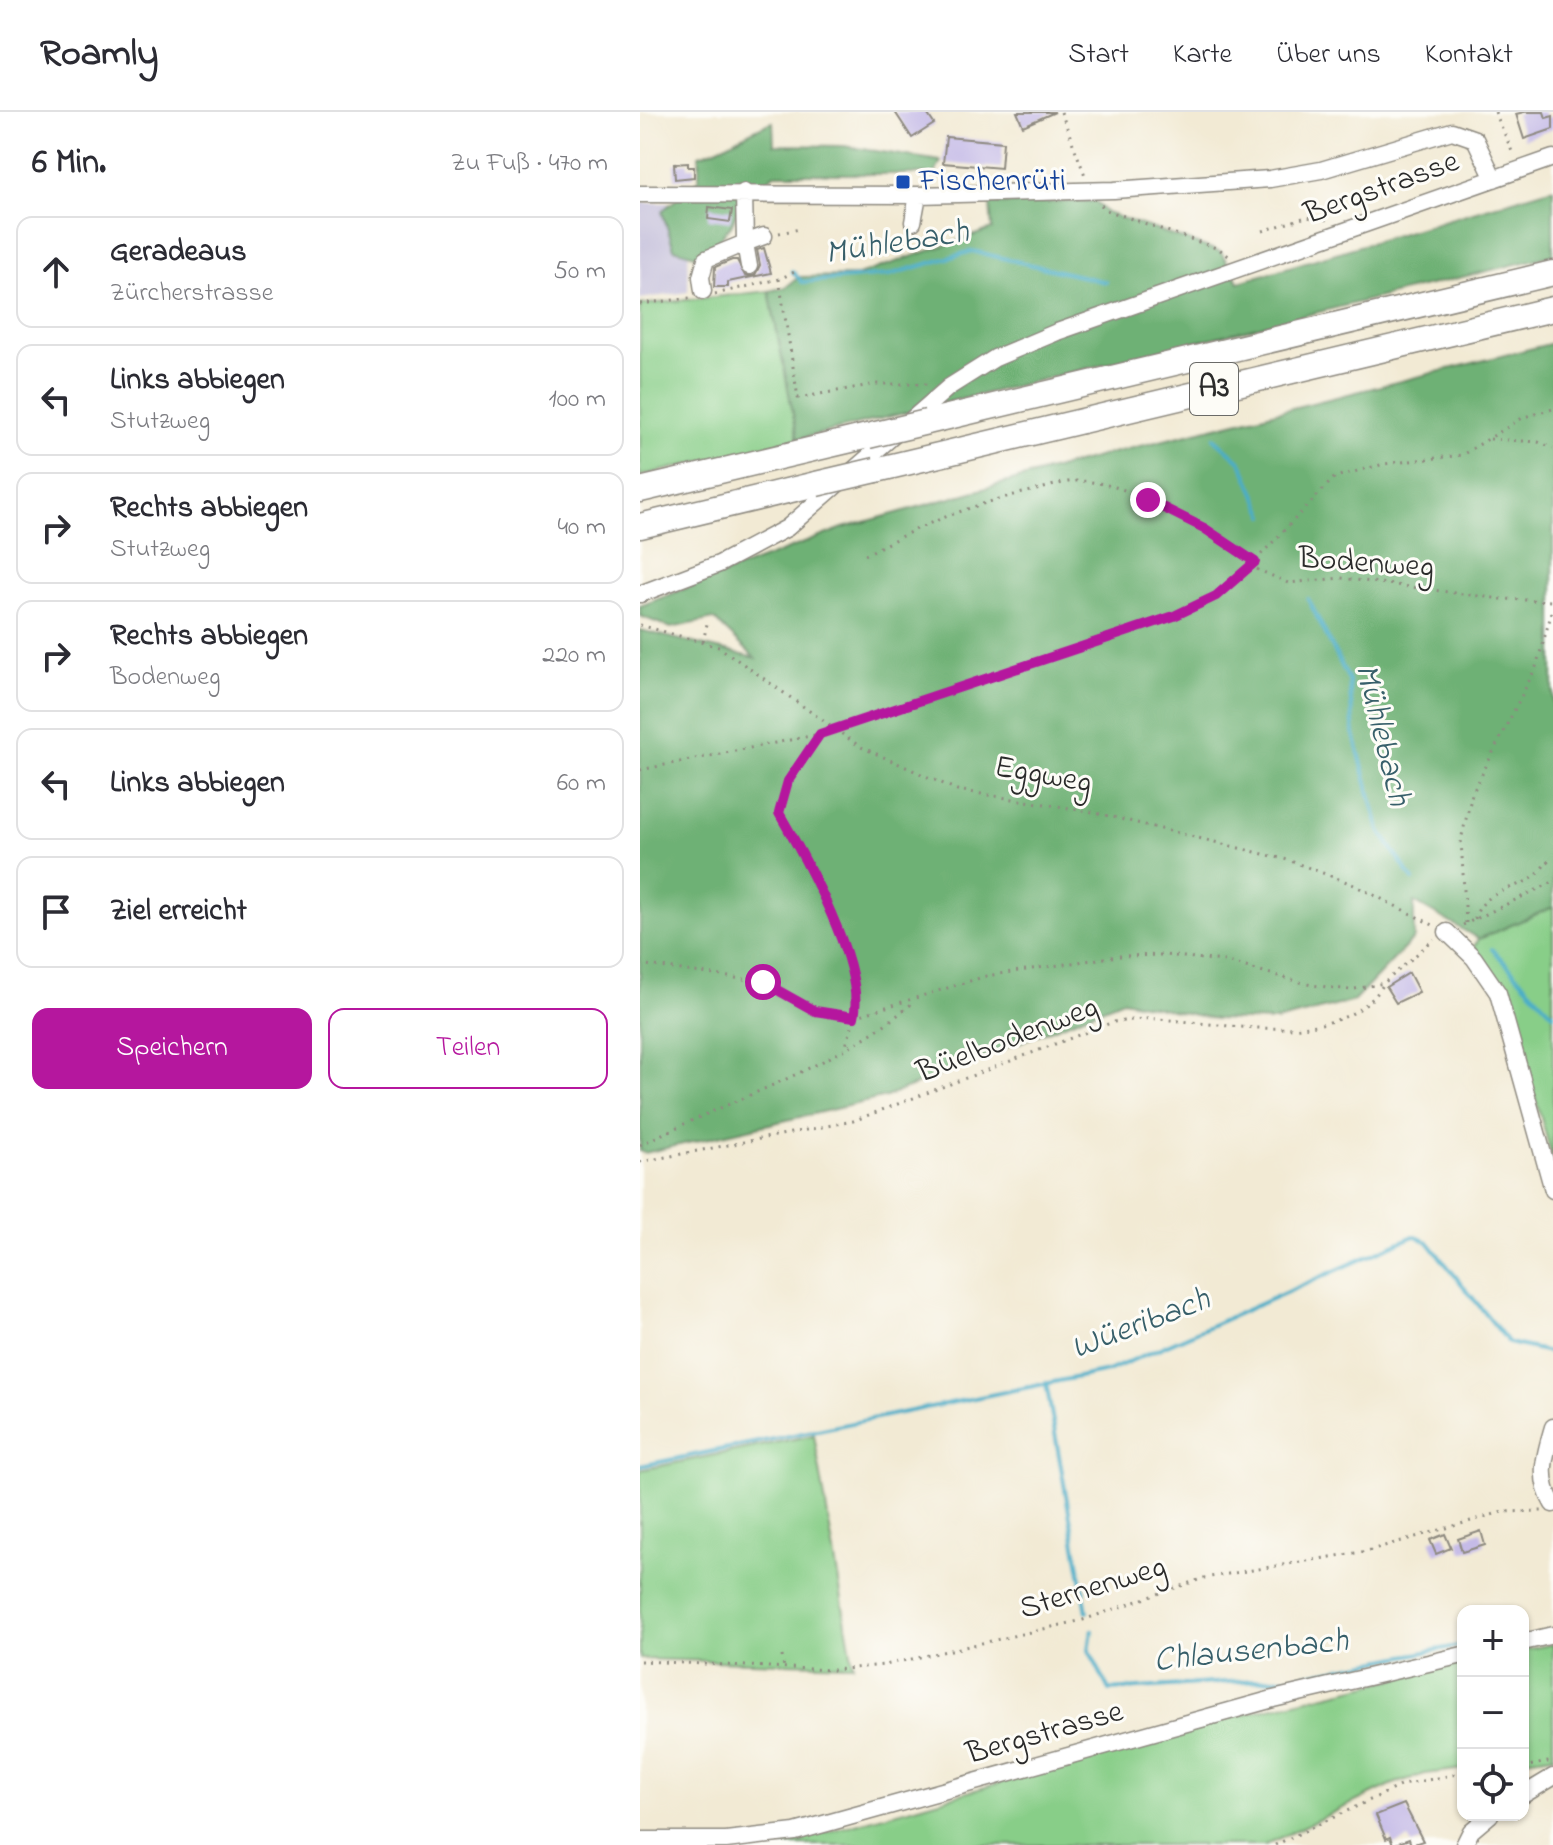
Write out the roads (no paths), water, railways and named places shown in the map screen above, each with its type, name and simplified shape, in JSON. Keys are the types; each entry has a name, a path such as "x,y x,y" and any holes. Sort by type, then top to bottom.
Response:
{"highway":[{"name":"A3","path":"640,490 1553,273"},
{"name":"A3","path":"640,526 1553,309"}],"street":[{"name":"Bergstrasse","path":"640,194 1090,192 1270,179 1308,173 1452,131 1475,139 1494,179 1021,345 949,387 787,528 719,564 640,594"},
{"path":"1494,179 1553,158"},
{"path":"744,192 745,243 749,266"},
{"path":"913,222 918,195"},
{"path":"703,291 701,277 706,259 764,236"},
{"path":"1447,932 1474,958 1498,993 1553,1190"},
{"path":"1552,1508 1544,1488 1542,1469 1553,1427"},
{"path":"1529,1641 1553,1635"},
{"name":"Bergstrasse","path":"640,1840 726,1840 795,1832 1273,1699 1457,1656"},
{"path":"1529,1791 1553,1777"},
{"path":"1464,1845 1471,1831 1483,1821"}],"waterway":[{"name":"Mühlebach","path":"792,271 802,282 889,275 972,251 1106,282"},
{"name":"Mühlebach","path":"1214,438 1241,462 1265,516"},
{"name":"Mühlebach","path":"1308,599 1349,680 1354,735 1380,831 1413,880"},
{"name":"Mühlebach","path":"1492,949 1553,1014"},
{"name":"Wüeribach","path":"640,1466 1108,1371 1414,1236 1428,1242 1509,1343 1553,1353"},
{"name":"Chlausenbach","path":"1046,1383 1087,1612"},
{"name":"Chlausenbach","path":"1092,1630 1089,1650 1109,1690 1288,1678 1457,1646"}],"place":[{"name":"Fischenrüti","path":"903,182"}]}
